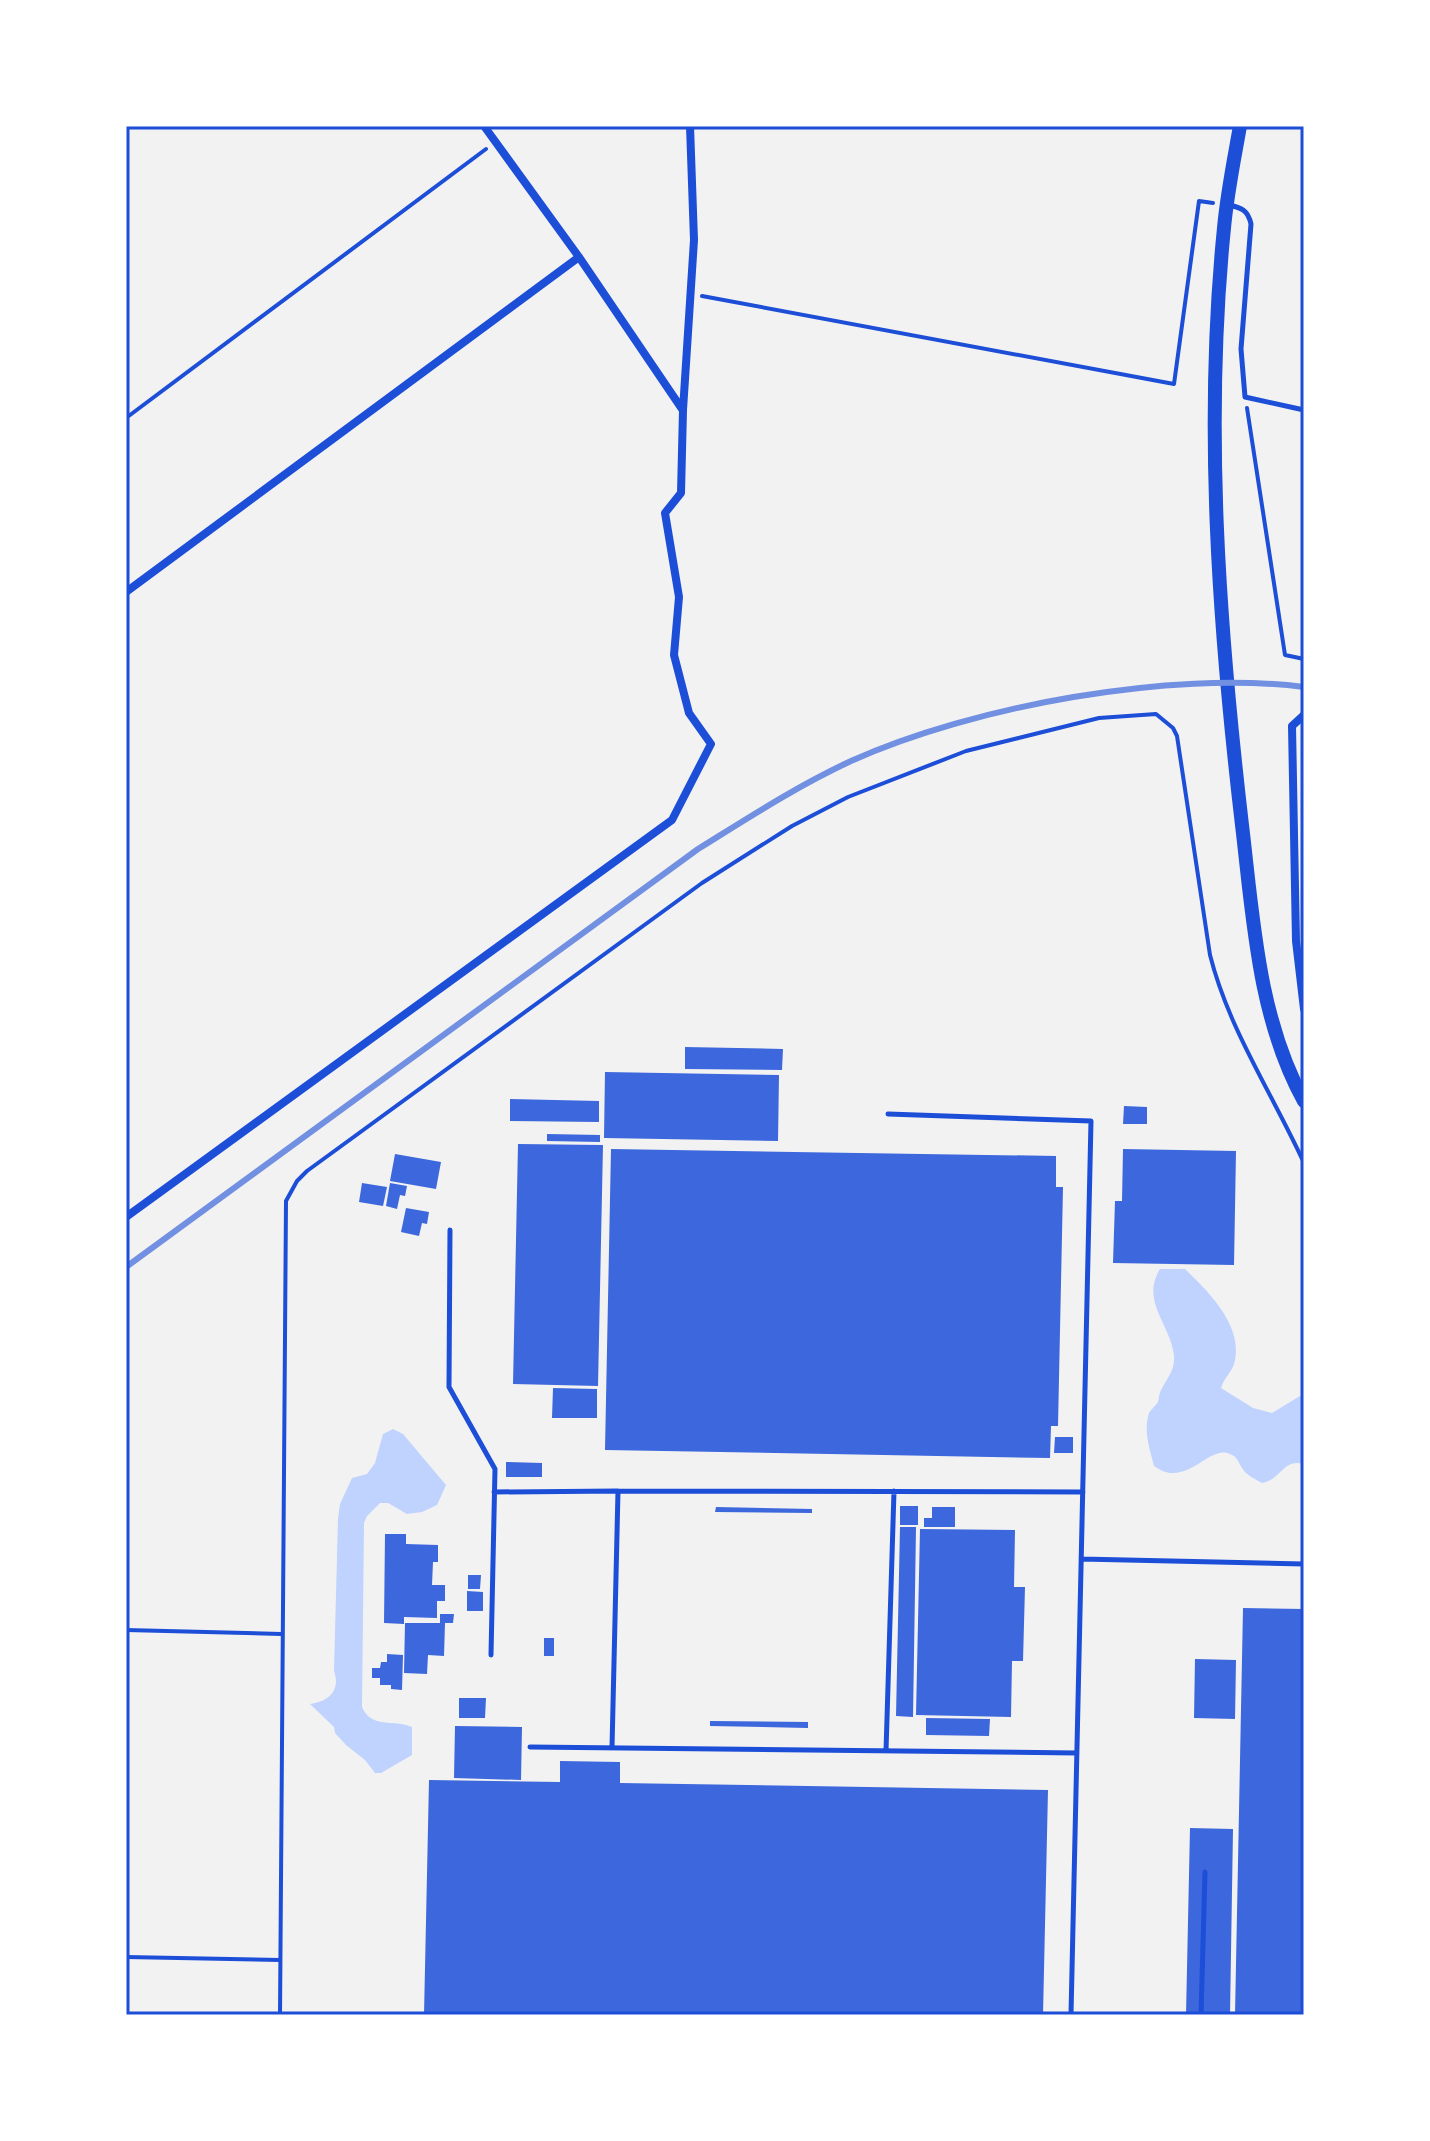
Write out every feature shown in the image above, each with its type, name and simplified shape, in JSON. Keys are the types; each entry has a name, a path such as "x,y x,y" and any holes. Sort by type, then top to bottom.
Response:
{"street":[{"path":"484,126 579,257 683,410"},
{"path":"126,1217 672,820 711,744 689,713 674,655 679,597 665,513 681,493 694,240 690,126"},
{"path":"1240,126 1227,205 1215,374 1216,481 1225,660 1259,965 1279,1043 1304,1101"},
{"path":"126,592 579,257"},
{"path":"1304,715 1292,726 1296,941 1304,1009"}],"lane":[{"path":"1227,205 1242,208 1249,215 1251,224 1241,349 1245,397 1304,410"},
{"path":"888,1114 1091,1121 1071,2015"},
{"path":"450,1230 449,1387 495,1469 491,1655"},
{"path":"612,1748 618,1491"},
{"path":"886,1751 894,1491"},
{"path":"494,1492 1083,1492"},
{"path":"1081,1559 1304,1564"},
{"path":"530,1747 1077,1753"},
{"path":"1201,2015 1205,1872"}],"path":[{"path":"126,418 495,142"},
{"path":"691,294 1174,384 1199,201 1227,205"},
{"path":"1245,397 1285,655 1304,659"},
{"path":"280,2015 286,1201 297,1181 702,883 792,826 848,797 966,751 1099,718 1156,714 1177,736 1210,955 1218,987 1233,1024 1304,1163"},
{"path":"126,1630 281,1634"},
{"path":"126,1957 280,1960"}],"water":[{"path":"1160,1269 1185,1269 1204,1288 1229,1322 1234,1334 1235,1360 1221,1388 1253,1408 1272,1413 1304,1396 1304,1464 1291,1464 1262,1483 1246,1473 1230,1454 1213,1455 1177,1473 1154,1466 1147,1435 1148,1417 1158,1402 1174,1361 1172,1344 1153,1292"},
{"path":"393,1429 403,1434 446,1485 437,1505 422,1512 407,1514 388,1503 380,1503 364,1523 362,1707 377,1721 412,1727 412,1755 381,1773 375,1773 310,1704 327,1698 336,1684 340,1504 352,1478 367,1474 375,1463 383,1434"}],"building":[{"path":"685,1047 783,1049 782,1070 685,1069"},
{"path":"605,1072 779,1075 778,1141 604,1138"},
{"path":"510,1099 599,1101 599,1122 510,1121"},
{"path":"1124,1106 1147,1107 1147,1124 1123,1124"},
{"path":"547,1134 600,1135 600,1142 547,1141"},
{"path":"518,1144 603,1145 598,1386 513,1384"},
{"path":"611,1149 1056,1156 1056,1187 1063,1187 1058,1426 1051,1426 1050,1458 605,1450"},
{"path":"1123,1149 1236,1151 1234,1265 1113,1263 1115,1201 1122,1201"},
{"path":"395,1154 441,1162 436,1189 390,1181"},
{"path":"362,1183 387,1187 383,1206 359,1202"},
{"path":"390,1183 407,1186 405,1196 400,1195 397,1209 386,1206"},
{"path":"406,1208 429,1212 427,1224 422,1223 419,1236 401,1232"},
{"path":"553,1388 597,1389 597,1418 552,1418"},
{"path":"1055,1437 1073,1437 1073,1453 1054,1453"},
{"path":"506,1462 542,1463 542,1477 506,1477"},
{"path":"900,1506 918,1506 918,1525 900,1525"},
{"path":"716,1507 812,1509 812,1513 715,1512"},
{"path":"932,1507 955,1507 955,1527 924,1527 924,1518 932,1518"},
{"path":"900,1527 916,1527 913,1717 896,1716"},
{"path":"920,1529 1015,1530 1014,1587 1025,1587 1023,1661 1012,1661 1011,1717 916,1715"},
{"path":"385,1534 406,1534 406,1544 438,1545 438,1562 433,1562 432,1585 445,1585 445,1601 437,1601 437,1618 404,1617 404,1624 384,1623"},
{"path":"468,1575 481,1575 480,1589 468,1589"},
{"path":"467,1591 483,1592 483,1611 467,1611"},
{"path":"1243,1608 1304,1609 1304,2015 1235,2015"},
{"path":"440,1614 454,1614 453,1623 445,1623 444,1656 428,1655 427,1674 404,1673 405,1623 440,1623"},
{"path":"544,1638 554,1638 554,1656 544,1656"},
{"path":"387,1654 403,1655 402,1690 391,1689 391,1685 380,1685 380,1678 372,1678 372,1668 380,1668 381,1662 387,1662"},
{"path":"1195,1659 1236,1660 1235,1719 1194,1718"},
{"path":"459,1698 486,1698 485,1718 459,1718"},
{"path":"926,1718 990,1719 989,1736 926,1735"},
{"path":"710,1721 808,1722 808,1728 710,1726"},
{"path":"455,1726 522,1727 521,1780 454,1778"},
{"path":"560,1761 620,1762 620,1783 1048,1790 1043,2015 424,2015 429,1780 560,1782"},
{"path":"1190,1828 1233,1829 1230,2015 1186,2015"}],"railway":[{"path":"126,1267 698,849 773,803 851,761 900,741 955,724 1073,697 1134,688 1194,684 1251,683 1304,687"}]}
